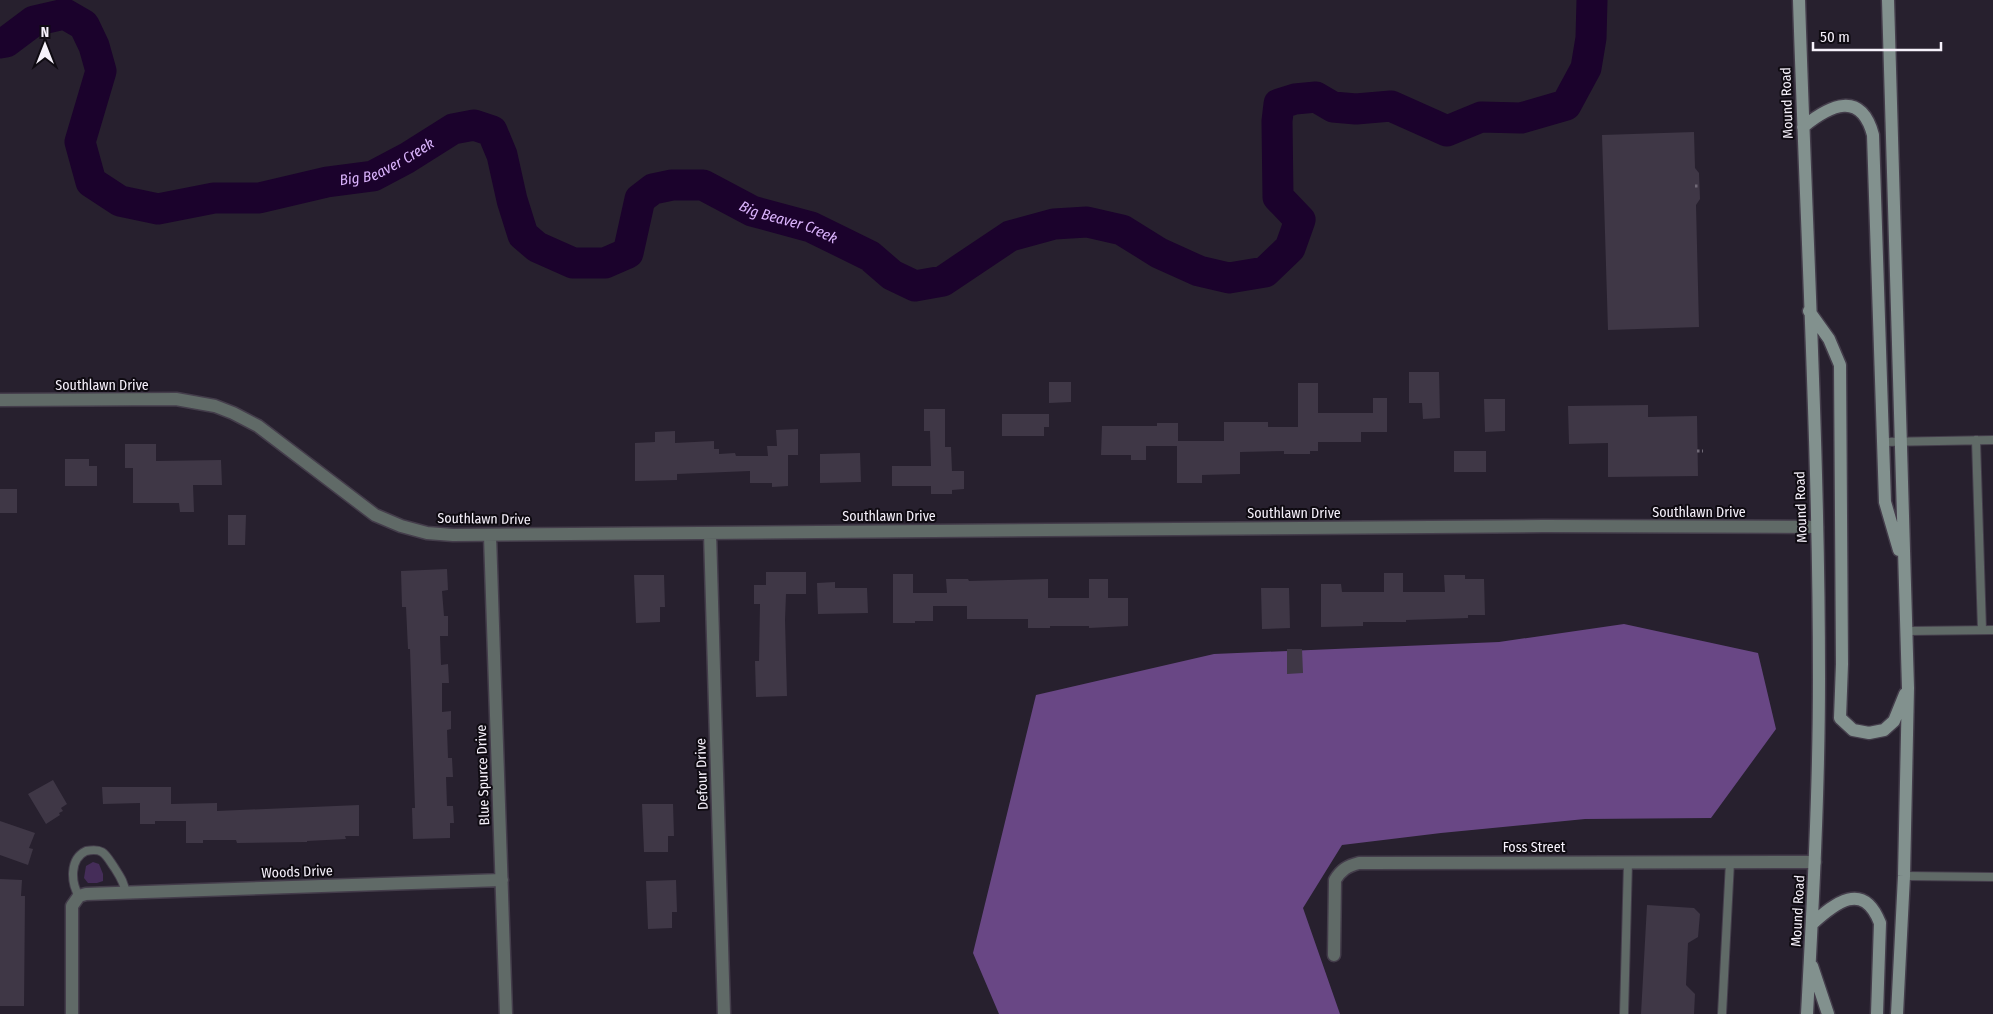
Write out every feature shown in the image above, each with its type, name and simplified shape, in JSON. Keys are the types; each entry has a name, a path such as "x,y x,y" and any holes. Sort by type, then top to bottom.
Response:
{"main road":[{"name":"Mound Road","path":"1799,0 1817,527 1819,679 1815,862 1807,1014"},
{"path":"1888,0 1908,688 1904,876 1897,1014"},
{"path":"1803,128 1819,114 1832,108 1846,106 1861,110 1870,122 1873,135 1885,502 1904,567"},
{"path":"1810,311 1829,339 1840,365 1842,664 1840,718 1853,730 1869,733 1884,730 1894,721 1908,688"},
{"path":"1812,924 1830,908 1849,899 1859,900 1869,905 1876,913 1880,923 1877,1014"},
{"path":"1810,962 1828,1014"}],"street":[{"name":"Southlawn Drive","path":"0,400 176,399 214,406 258,426 375,515 427,534 490,536 1543,526 1817,527"},
{"name":"Defour Drive","path":"710,533 724,1014"},
{"name":"Blue Spurce Drive","path":"490,536 506,1014"},
{"name":"Foss Street","path":"1334,955 1335,880 1340,872 1349,866 1373,862 1815,862"},
{"name":"Woods Drive","path":"79,896 125,892 502,880"},
{"path":"72,1014 72,906 79,896"}],"lane":[{"path":"1976,440 1982,630"},
{"path":"1883,442 1993,440"},
{"path":"1906,631 1993,630"},
{"path":"79,896 74,886 73,870 79,856 91,850 102,852 106,856 124,883 125,892"},
{"path":"1624,1014 1628,862"},
{"path":"1722,1014 1730,862"},
{"path":"1904,876 1993,877"}],"path":[{"path":"1695,186 1700,186"},
{"path":"1697,451 1702,451"}],"shaded area":[{"path":"1624,624 1758,653 1776,729 1711,818 1585,819 1342,845 1303,908 1340,1014 999,1014 973,953 1036,695 1214,654 1499,642"},
{"path":"93,862 99,864 103,874 103,881 88,883 84,878 86,866"}],"building":[{"path":"1694,132 1695,168 1699,173 1700,199 1696,205 1699,327 1608,330 1602,135"},
{"path":"1409,372 1439,372 1440,418 1423,419 1422,403 1409,403"},
{"path":"1049,382 1071,382 1071,402 1049,403"},
{"path":"1298,383 1318,383 1318,413 1373,413 1373,398 1387,398 1387,432 1361,432 1361,442 1318,442 1318,451 1310,451 1310,454 1284,454 1284,451 1240,452 1240,474 1202,475 1202,483 1177,483 1177,446 1146,446 1146,460 1131,460 1131,455 1101,455 1102,426 1157,426 1157,423 1178,423 1178,441 1224,441 1224,422 1268,422 1268,427 1298,427"},
{"path":"1484,399 1505,399 1505,431 1485,432"},
{"path":"1648,405 1648,417 1697,416 1698,476 1608,477 1608,443 1569,444 1568,406"},
{"path":"924,409 945,409 945,447 951,447 952,471 964,471 964,489 952,490 952,494 931,494 931,486 892,486 892,466 931,466 930,431 924,431"},
{"path":"1002,414 1049,414 1049,427 1044,427 1044,436 1002,436"},
{"path":"798,429 798,455 788,455 788,486 772,487 772,483 750,483 750,471 677,474 677,480 635,481 635,443 655,442 655,432 675,431 675,443 714,441 714,449 719,449 719,454 735,453 736,456 768,456 767,446 777,446 776,430"},
{"path":"125,444 156,444 156,461 221,460 222,485 193,485 194,512 180,512 179,503 133,503 133,468 125,468"},
{"path":"1454,451 1486,451 1486,472 1454,472"},
{"path":"860,453 861,482 820,483 820,454"},
{"path":"65,459 89,459 89,466 97,466 97,486 65,486"},
{"path":"0,489 17,489 17,513 0,513"},
{"path":"228,515 246,515 245,545 228,545"},
{"path":"447,569 448,590 442,591 444,616 448,616 448,636 440,636 441,665 448,664 449,683 442,683 442,712 451,711 451,729 447,730 448,758 452,758 453,777 446,777 447,806 453,806 454,823 450,823 450,838 413,839 412,808 415,808 410,649 408,649 406,607 402,607 401,571"},
{"path":"766,572 806,572 806,594 786,594 787,696 756,697 755,661 759,661 760,604 754,604 754,585 766,585"},
{"path":"1384,573 1403,573 1403,592 1445,592 1444,575 1465,575 1465,579 1484,579 1485,615 1468,615 1468,618 1406,620 1406,622 1363,622 1363,626 1321,627 1321,584 1341,584 1342,592 1384,592"},
{"path":"893,574 913,574 913,593 947,593 946,579 968,579 969,581 1048,579 1048,598 1089,598 1089,579 1108,579 1108,598 1128,598 1128,626 1089,628 1089,626 1050,626 1050,628 1028,628 1028,619 967,619 967,606 933,606 933,621 893,623"},
{"path":"634,575 664,575 665,607 660,607 660,622 636,623"},
{"path":"835,582 835,588 867,588 868,613 818,614 817,583"},
{"path":"1261,588 1289,588 1290,628 1262,629"},
{"path":"1287,649 1302,649 1303,673 1287,674"},
{"path":"53,780 67,804 61,808 63,811 59,813 60,815 46,824 28,794"},
{"path":"102,787 171,787 171,804 217,803 217,811 359,805 359,836 345,836 346,839 307,842 237,843 236,840 203,840 203,843 186,843 186,821 155,821 155,824 140,824 140,803 103,804"},
{"path":"642,804 673,804 674,836 668,836 668,852 644,852"},
{"path":"0,821 35,833 29,848 33,849 28,865 0,855"},
{"path":"0,879 22,880 21,896 25,896 24,1006 0,1006"},
{"path":"676,880 677,912 672,912 672,928 648,929 646,881"},
{"path":"1647,905 1694,908 1700,914 1698,937 1688,943 1686,985 1695,994 1694,1014 1641,1014"}],"waterway":[{"name":"Big Beaver Creek","path":"0,43 6,42 34,21 65,14 84,25 94,46 101,71 80,142 91,182 120,201 158,209 214,198 259,198 327,182 373,176 407,158 453,129 474,125 492,131 502,155 512,200 523,235 537,247 573,263 605,263 628,253 640,199 653,189 672,185 703,185 752,211 811,227 870,256 892,275 915,286 943,281 1010,236 1054,224 1087,222 1122,230 1159,253 1199,271 1229,278 1265,272 1290,248 1300,220 1278,197 1277,121 1279,104 1295,99 1316,97 1333,107 1356,109 1391,106 1447,131 1481,117 1521,118 1566,105 1586,68 1591,38 1592,0"}]}
